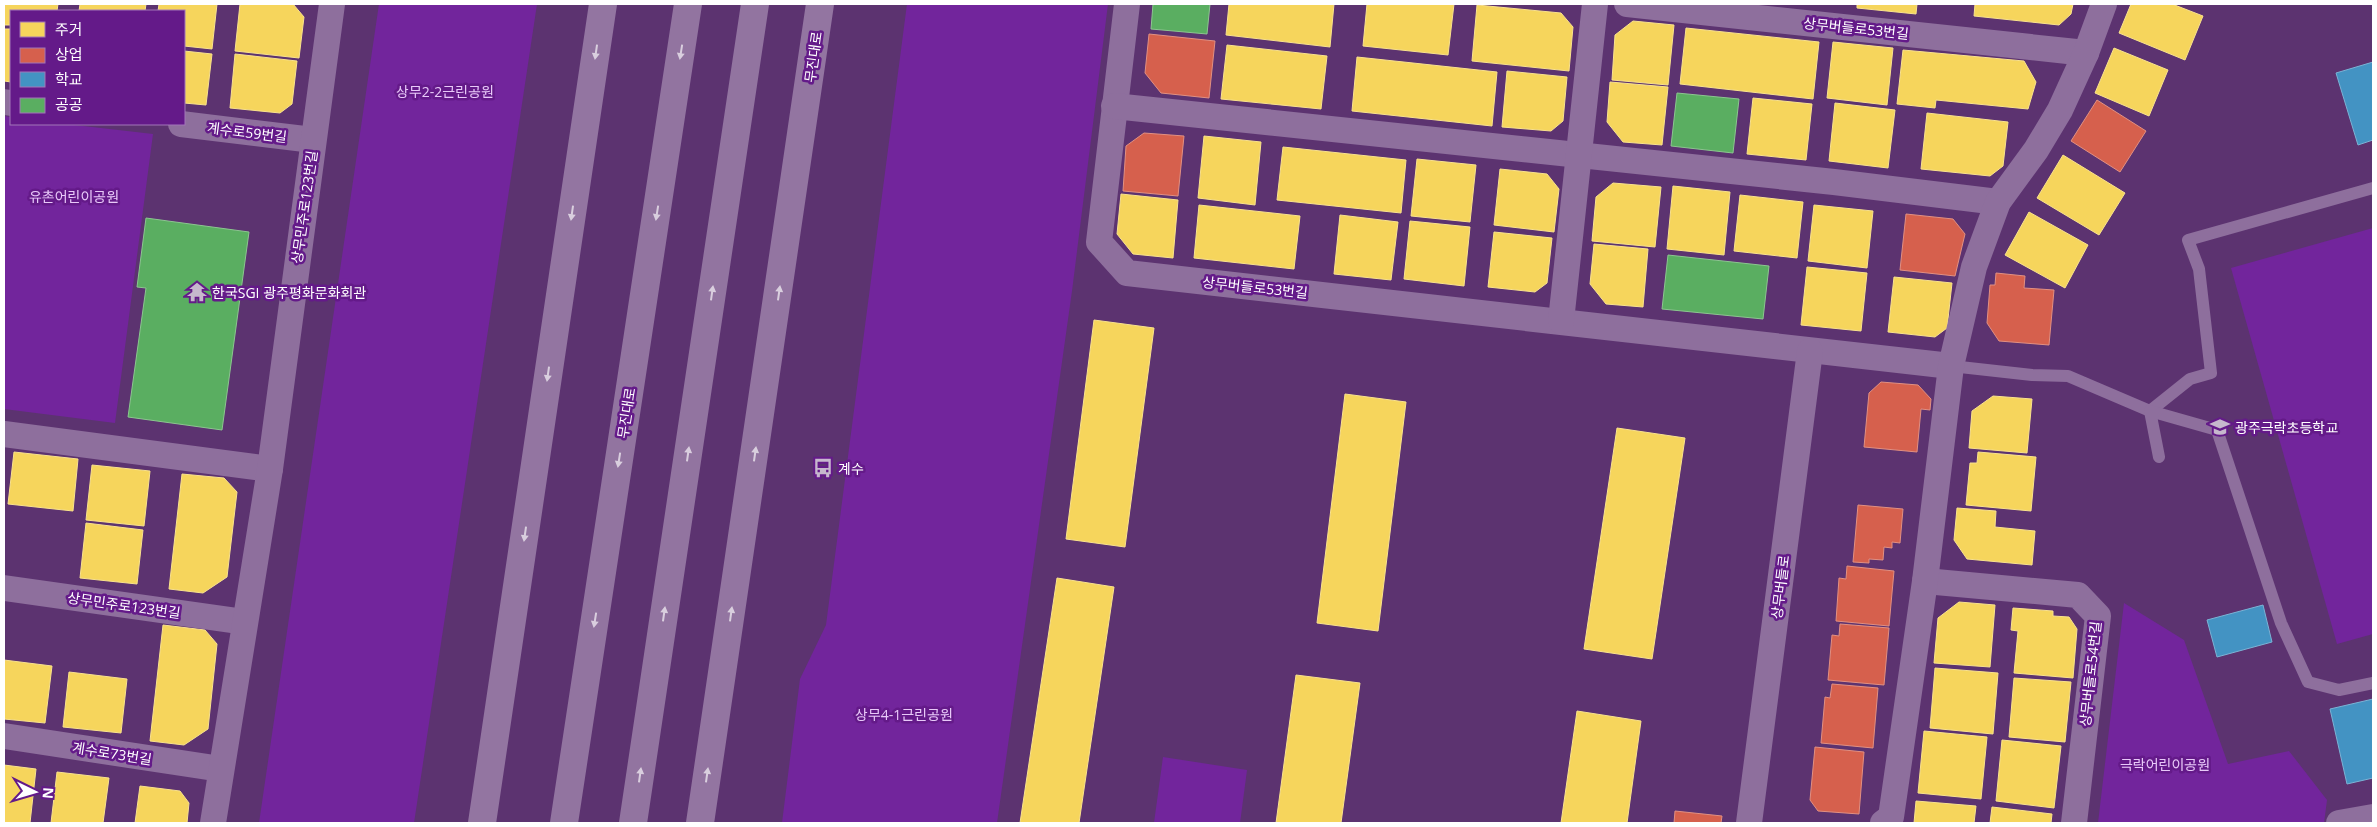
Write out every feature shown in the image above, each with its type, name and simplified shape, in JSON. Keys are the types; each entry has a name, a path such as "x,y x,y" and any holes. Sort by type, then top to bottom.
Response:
{"highway":[{"name":"무진대로","path":"564,823 688,4"},
{"path":"633,823 755,4"}],"main road":[{"path":"482,823 603,4"},
{"name":"무진대로","path":"700,823 811,78 820,4"},
{"path":"811,78 833,4"}],"street":[{"name":"상무민주로123번길","path":"213,823 270,469 332,4"},
{"name":"상무버들로53번길","path":"1127,4 1099,242 1127,273 1561,321 1810,351"},
{"path":"1561,321 1595,4"},
{"name":"상무버들로53번길","path":"1627,4 2086,53"},
{"path":"1883,823 1891,817 1925,581 1951,366 1974,267 1998,202 2041,142 2060,110 2086,53 2104,4"},
{"path":"1114,106 1825,181 1998,202"},
{"name":"계수로59번길","path":"185,124 313,140"},
{"path":"1810,351 1951,366"},
{"name":"상무버들로","path":"1749,823 1810,351"},
{"path":"4,434 270,469"},
{"name":"상무버들로54번길","path":"1925,581 2078,595 2098,616 2074,823"},
{"name":"상무민주로123번길","path":"4,588 245,622"},
{"name":"계수로73번길","path":"4,736 221,769"},
{"path":"2339,823 2373,817"}],"lane":[{"path":"2150,410 2190,379 2211,373 2199,269 2188,240 2373,188"},
{"path":"1951,366 2032,375 2068,376 2150,410 2217,430 2280,624 2308,682 2339,690 2373,683"},
{"path":"2150,410 2159,457"}],"green space":[{"name":"상무2-2근린공원","path":"379,4 537,4 414,823 259,823"},
{"name":"상무4-1근린공원","path":"907,4 1108,4 1072,291 997,823 782,823 800,679 826,625"},
{"name":"유촌어린이공원","path":"4,116 10,117 10,125 75,125 153,134 115,423 4,409"},
{"path":"2373,228 2373,634 2337,644 2231,268"},
{"name":"극락어린이공원","path":"2124,603 2184,640 2228,764 2289,751 2327,800 2324,823 2098,823"},
{"path":"1163,757 1247,770 1240,823 1154,823"}],"building: 주거":[{"path":"4,4 58,4 57,10 10,10 10,25 4,25"},
{"path":"80,4 146,4 145,10 79,10"},
{"path":"159,4 217,4 212,49 185,46 185,10 158,10"},
{"path":"240,4 293,4 304,17 299,58 235,51"},
{"path":"1229,4 1334,4 1330,47 1226,35"},
{"path":"1367,4 1454,4 1448,55 1363,46"},
{"path":"1857,4 1917,4 1916,14 1857,8"},
{"path":"1975,4 2073,4 2071,14 2059,25 1974,16"},
{"path":"2131,4 2172,4 2203,16 2185,60 2119,33"},
{"path":"1477,5 1561,13 1573,27 1569,71 1472,61"},
{"path":"1633,21 1674,25 1668,85 1612,80 1615,35"},
{"path":"1686,28 1819,42 1813,99 1680,84"},
{"path":"4,29 10,29 10,82 4,81"},
{"path":"1833,42 1893,48 1887,105 1827,98"},
{"path":"1227,45 1327,56 1321,109 1221,99"},
{"path":"2114,48 2168,70 2149,116 2095,93"},
{"path":"1903,50 2024,61 2036,82 2028,109 1936,100 1935,108 1897,104"},
{"path":"185,51 212,54 206,105 185,103"},
{"path":"235,54 297,61 292,104 280,113 230,108"},
{"path":"1357,57 1497,72 1492,126 1352,111"},
{"path":"1507,71 1567,77 1563,121 1551,131 1502,127"},
{"path":"1610,82 1668,87 1662,145 1623,142 1607,122"},
{"path":"1753,98 1812,104 1806,160 1747,154"},
{"path":"1835,103 1895,110 1888,168 1829,161"},
{"path":"1927,113 2008,122 2003,166 1990,176 1921,169"},
{"path":"1204,136 1261,142 1255,205 1198,198"},
{"path":"1283,147 1406,160 1401,213 1277,200"},
{"path":"2063,155 2125,193 2099,235 2037,198"},
{"path":"1417,159 1476,165 1470,222 1411,216"},
{"path":"1500,169 1547,174 1559,189 1554,232 1494,225"},
{"path":"1613,183 1661,187 1655,247 1592,241 1596,197"},
{"path":"1673,186 1730,192 1724,255 1667,249"},
{"path":"1121,194 1178,200 1173,258 1133,254 1117,234"},
{"path":"1740,195 1803,202 1797,258 1734,251"},
{"path":"1199,205 1300,216 1294,269 1194,258"},
{"path":"1814,205 1873,211 1867,268 1808,261"},
{"path":"2029,212 2088,245 2065,288 2005,255"},
{"path":"1340,215 1398,222 1391,280 1334,274"},
{"path":"1410,221 1470,227 1464,286 1404,279"},
{"path":"1494,232 1552,238 1547,283 1535,292 1488,287"},
{"path":"1594,244 1648,249 1643,307 1606,304 1590,284"},
{"path":"1807,267 1867,273 1861,331 1801,325"},
{"path":"1894,277 1952,283 1947,328 1935,337 1888,332"},
{"path":"1094,320 1154,328 1125,547 1066,539"},
{"path":"1345,394 1406,402 1378,631 1317,623"},
{"path":"1993,396 2032,399 2027,453 1969,448 1972,411"},
{"path":"1617,428 1685,438 1652,659 1584,649"},
{"path":"14,452 78,459 73,511 8,504"},
{"path":"1978,452 2036,457 2031,511 1966,505 1970,463 1977,463"},
{"path":"92,465 150,471 144,526 86,520"},
{"path":"182,474 224,478 237,492 227,577 203,593 169,589"},
{"path":"1957,508 1996,511 1995,527 2035,531 2032,565 1967,559 1954,540"},
{"path":"86,523 143,530 137,584 80,578"},
{"path":"1057,578 1114,587 1079,823 1020,823"},
{"path":"1959,602 1995,605 1990,667 1934,663 1938,618"},
{"path":"2013,608 2053,611 2053,616 2069,617 2077,629 2073,678 2014,673 2018,631 2011,630"},
{"path":"163,625 205,630 217,644 208,729 184,745 150,741"},
{"path":"4,660 52,666 45,723 4,719"},
{"path":"1935,668 1998,673 1993,734 1930,728"},
{"path":"69,672 127,679 121,733 63,727"},
{"path":"1296,675 1360,683 1341,823 1276,823"},
{"path":"2014,678 2071,682 2065,742 2009,737"},
{"path":"1577,711 1641,721 1627,823 1561,823"},
{"path":"1924,731 1987,737 1981,799 1918,793"},
{"path":"2002,740 2061,746 2054,808 1996,801"},
{"path":"4,765 36,769 30,823 4,823"},
{"path":"57,772 109,778 103,823 51,823"},
{"path":"140,786 180,791 189,803 187,823 135,823"},
{"path":"1916,801 1976,806 1974,823 1914,823"},
{"path":"1992,807 2052,814 2051,823 1990,823"}],"building: 상업":[{"path":"1149,34 1215,41 1209,98 1161,93 1145,73"},
{"path":"2097,100 2146,131 2120,172 2071,141"},
{"path":"1144,133 1184,136 1178,196 1123,191 1126,146"},
{"path":"1906,214 1953,219 1965,234 1955,276 1900,270"},
{"path":"1996,273 2025,276 2024,288 2054,290 2049,345 1999,341 1987,323 1990,285 1995,285"},
{"path":"1881,382 1918,385 1931,399 1930,410 1921,409 1917,452 1864,447 1869,393"},
{"path":"1858,505 1903,509 1900,543 1892,542 1892,548 1884,547 1883,560 1869,559 1869,563 1853,562"},
{"path":"1847,566 1894,571 1889,626 1836,621 1839,578 1846,579"},
{"path":"1840,624 1889,628 1884,685 1828,680 1832,635 1839,636"},
{"path":"1832,684 1878,688 1873,748 1821,743 1825,697 1830,698"},
{"path":"1815,747 1864,752 1859,814 1818,811 1810,800"},
{"path":"1675,811 1722,816 1721,823 1674,823"}],"building: 학교":[{"path":"2373,62 2373,140 2358,145 2336,73"},
{"path":"2263,605 2272,642 2217,657 2207,620"},
{"path":"2373,699 2373,778 2347,784 2330,709"}],"building: 공공":[{"path":"1153,4 1210,4 1207,34 1151,29"},
{"path":"1677,93 1739,99 1733,153 1671,146"},
{"path":"146,218 249,232 222,430 128,417 146,288 137,287"},
{"path":"1668,255 1769,266 1763,319 1662,309"}],"place":[{"name":"한국SGI 광주평화문화회관","path":"197,292"},
{"name":"광주극락초등학교","path":"2220,427"},
{"name":"계수","path":"823,468"}]}
